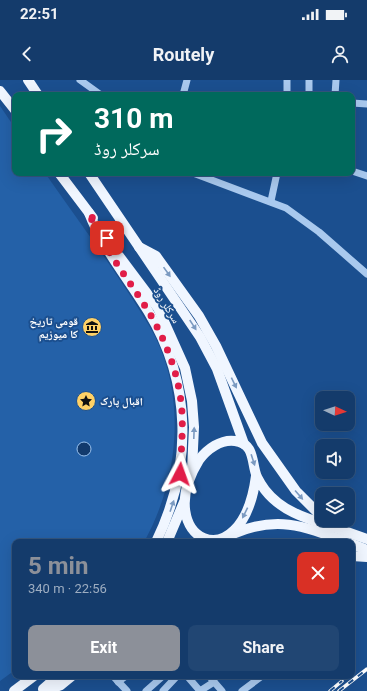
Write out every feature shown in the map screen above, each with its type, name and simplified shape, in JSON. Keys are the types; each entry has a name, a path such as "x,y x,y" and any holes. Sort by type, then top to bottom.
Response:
{"main road":[{"path":"28,80 36,92"},
{"path":"0,91 12,106"},
{"name":"سرکلر روڈ","path":"61,176 158,308 185,368 192,401 194,427 192,472"},
{"name":"سرکلر روڈ","path":"91,176 188,318 211,355 244,444"},
{"path":"89,213 97,234 147,309 163,337 176,379 182,414 180,474 169,513 157,539"},
{"path":"139,247 156,256 199,316 216,346 262,443 296,491 315,510"},
{"path":"168,539 186,499 192,472 202,457 217,444 234,441 244,444 254,460 256,476 253,494 247,509 237,528 224,539"},
{"path":"256,476 265,490 286,508 308,519 315,520"},
{"path":"186,499 187,518 194,533 208,539"},
{"path":"224,539 254,525 284,524 299,526 338,539"},
{"path":"339,527 367,538"},
{"path":"355,545 367,550"},
{"path":"355,556 367,557"},
{"path":"14,691 30,679"},
{"path":"40,691 54,679"},
{"path":"46,691 61,685 68,679"}],"street":[{"path":"80,80 97,92"},
{"path":"184,92 187,80"},
{"path":"287,80 287,92"},
{"path":"309,80 309,92"},
{"path":"335,92 336,80"},
{"path":"355,103 367,104"},
{"path":"355,172 367,176"},
{"path":"201,176 271,201 286,208 314,228 367,274"},
{"path":"271,201 276,176"},
{"path":"116,679 127,691"},
{"path":"146,691 160,679"},
{"path":"163,691 174,679"},
{"path":"190,679 200,691 217,688 211,679"},
{"path":"242,691 258,679"}],"shaded area":[{"name":"اقبال پارک","path":"0,106 12,124 12,176 47,176 113,270 135,303 158,343 167,367 175,418 174,444 164,495 145,539 12,539 12,672 0,681"},
{"path":"84,442 89,444 91,449 89,454 84,456 79,454 77,449 79,444"}],"railway":[{"path":"355,678 367,669"},
{"path":"339,691 354,679"},
{"path":"330,691 342,681"}],"place":[{"name":"قومی تاریخ کا میوزیم","path":"92,327"},
{"name":"اقبال پارک","path":"86,401"}],"route":[{"path":"107,238 89,213 97,234 147,309 163,337 176,379 182,407 180,474"}]}
